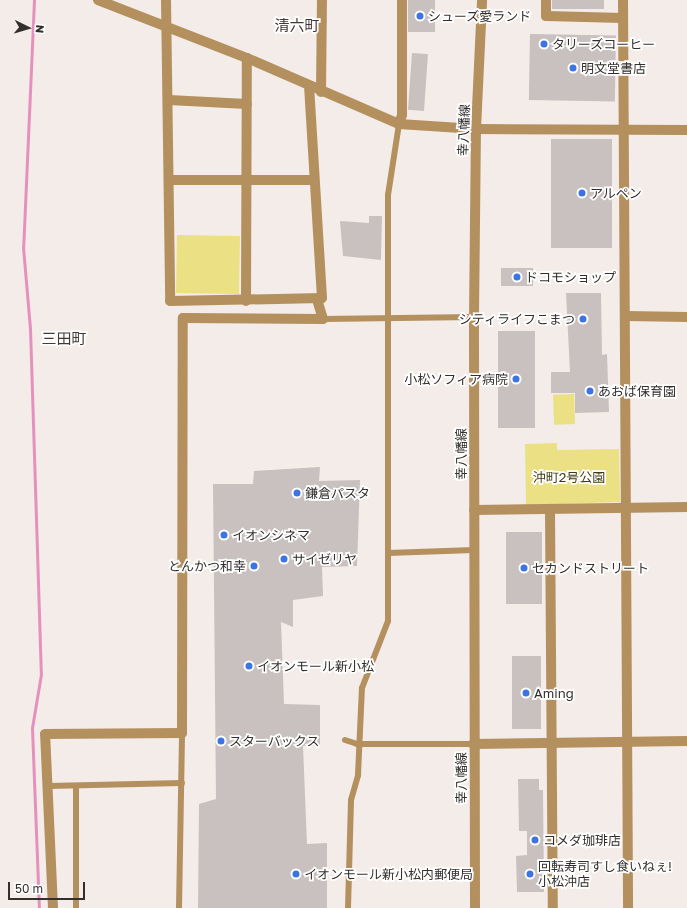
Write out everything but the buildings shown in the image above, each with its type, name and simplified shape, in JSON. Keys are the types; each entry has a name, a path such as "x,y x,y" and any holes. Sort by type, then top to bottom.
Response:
{"street":[{"path":"98,0 167,25 399,124 476,130 687,130"},
{"path":"166,0 169,100 170,302 322,298 312,180 309,86"},
{"path":"321,92 322,0"},
{"path":"399,124 402,115 402,0"},
{"name":"幸八幡線","path":"475,908 473,744 474,317 476,130 482,0"},
{"path":"546,0 546,16 623,18"},
{"path":"623,0 625,129 628,908"},
{"path":"246,301 245,178 247,58"},
{"path":"169,100 247,104"},
{"path":"169,180 245,178 312,180"},
{"path":"53,908 45,734 182,733 183,318 323,319 317,299"},
{"path":"626,316 687,317"},
{"path":"474,510 627,506 687,507"},
{"path":"550,509 552,908"},
{"path":"473,744 687,741"}],"lane":[{"path":"348,908 351,800 358,775 357,744 362,688 388,621 388,195 399,124"},
{"path":"323,319 474,317"},
{"path":"388,553 474,550"},
{"path":"179,908 182,733"},
{"path":"345,740 357,744 473,744"},
{"path":"48,786 182,783"},
{"path":"76,786 76,908"}],"green space":[{"path":"177,235 240,236 239,294 176,293"},
{"path":"574,394 575,424 554,425 553,395"},
{"name":"沖町2号公園","path":"557,443 557,450 619,449 620,502 526,505 525,444"}],"waterway":[{"path":"34,0 23,247 30,328 41,674 32,728 39,908"}],"place":[{"name":"シューズ愛ランド","path":"420,16"},
{"name":"タリーズコーヒー","path":"544,44"},
{"name":"明文堂書店","path":"573,68"},
{"name":"アルペン","path":"582,193"},
{"name":"ドコモショップ","path":"517,277"},
{"name":"シティライフこまつ","path":"583,319"},
{"name":"小松ソフィア病院","path":"516,379"},
{"name":"あおば保育園","path":"590,391"},
{"name":"鎌倉パスタ","path":"297,493"},
{"name":"イオンシネマ","path":"224,535"},
{"name":"サイゼリヤ","path":"284,559"},
{"name":"とんかつ和幸","path":"254,566"},
{"name":"セカンドストリート","path":"524,568"},
{"name":"イオンモール新小松","path":"249,666"},
{"name":"Aming","path":"526,693"},
{"name":"スターバックス","path":"221,741"},
{"name":"コメダ珈琲店","path":"535,840"},
{"name":"イオンモール新小松内郵便局","path":"296,874"},
{"name":"回転寿司すし食いねぇ! 小松沖店","path":"530,874"}],"district":[{"name":"清六町","path":"297,26"},
{"name":"三田町","path":"64,339"}]}
